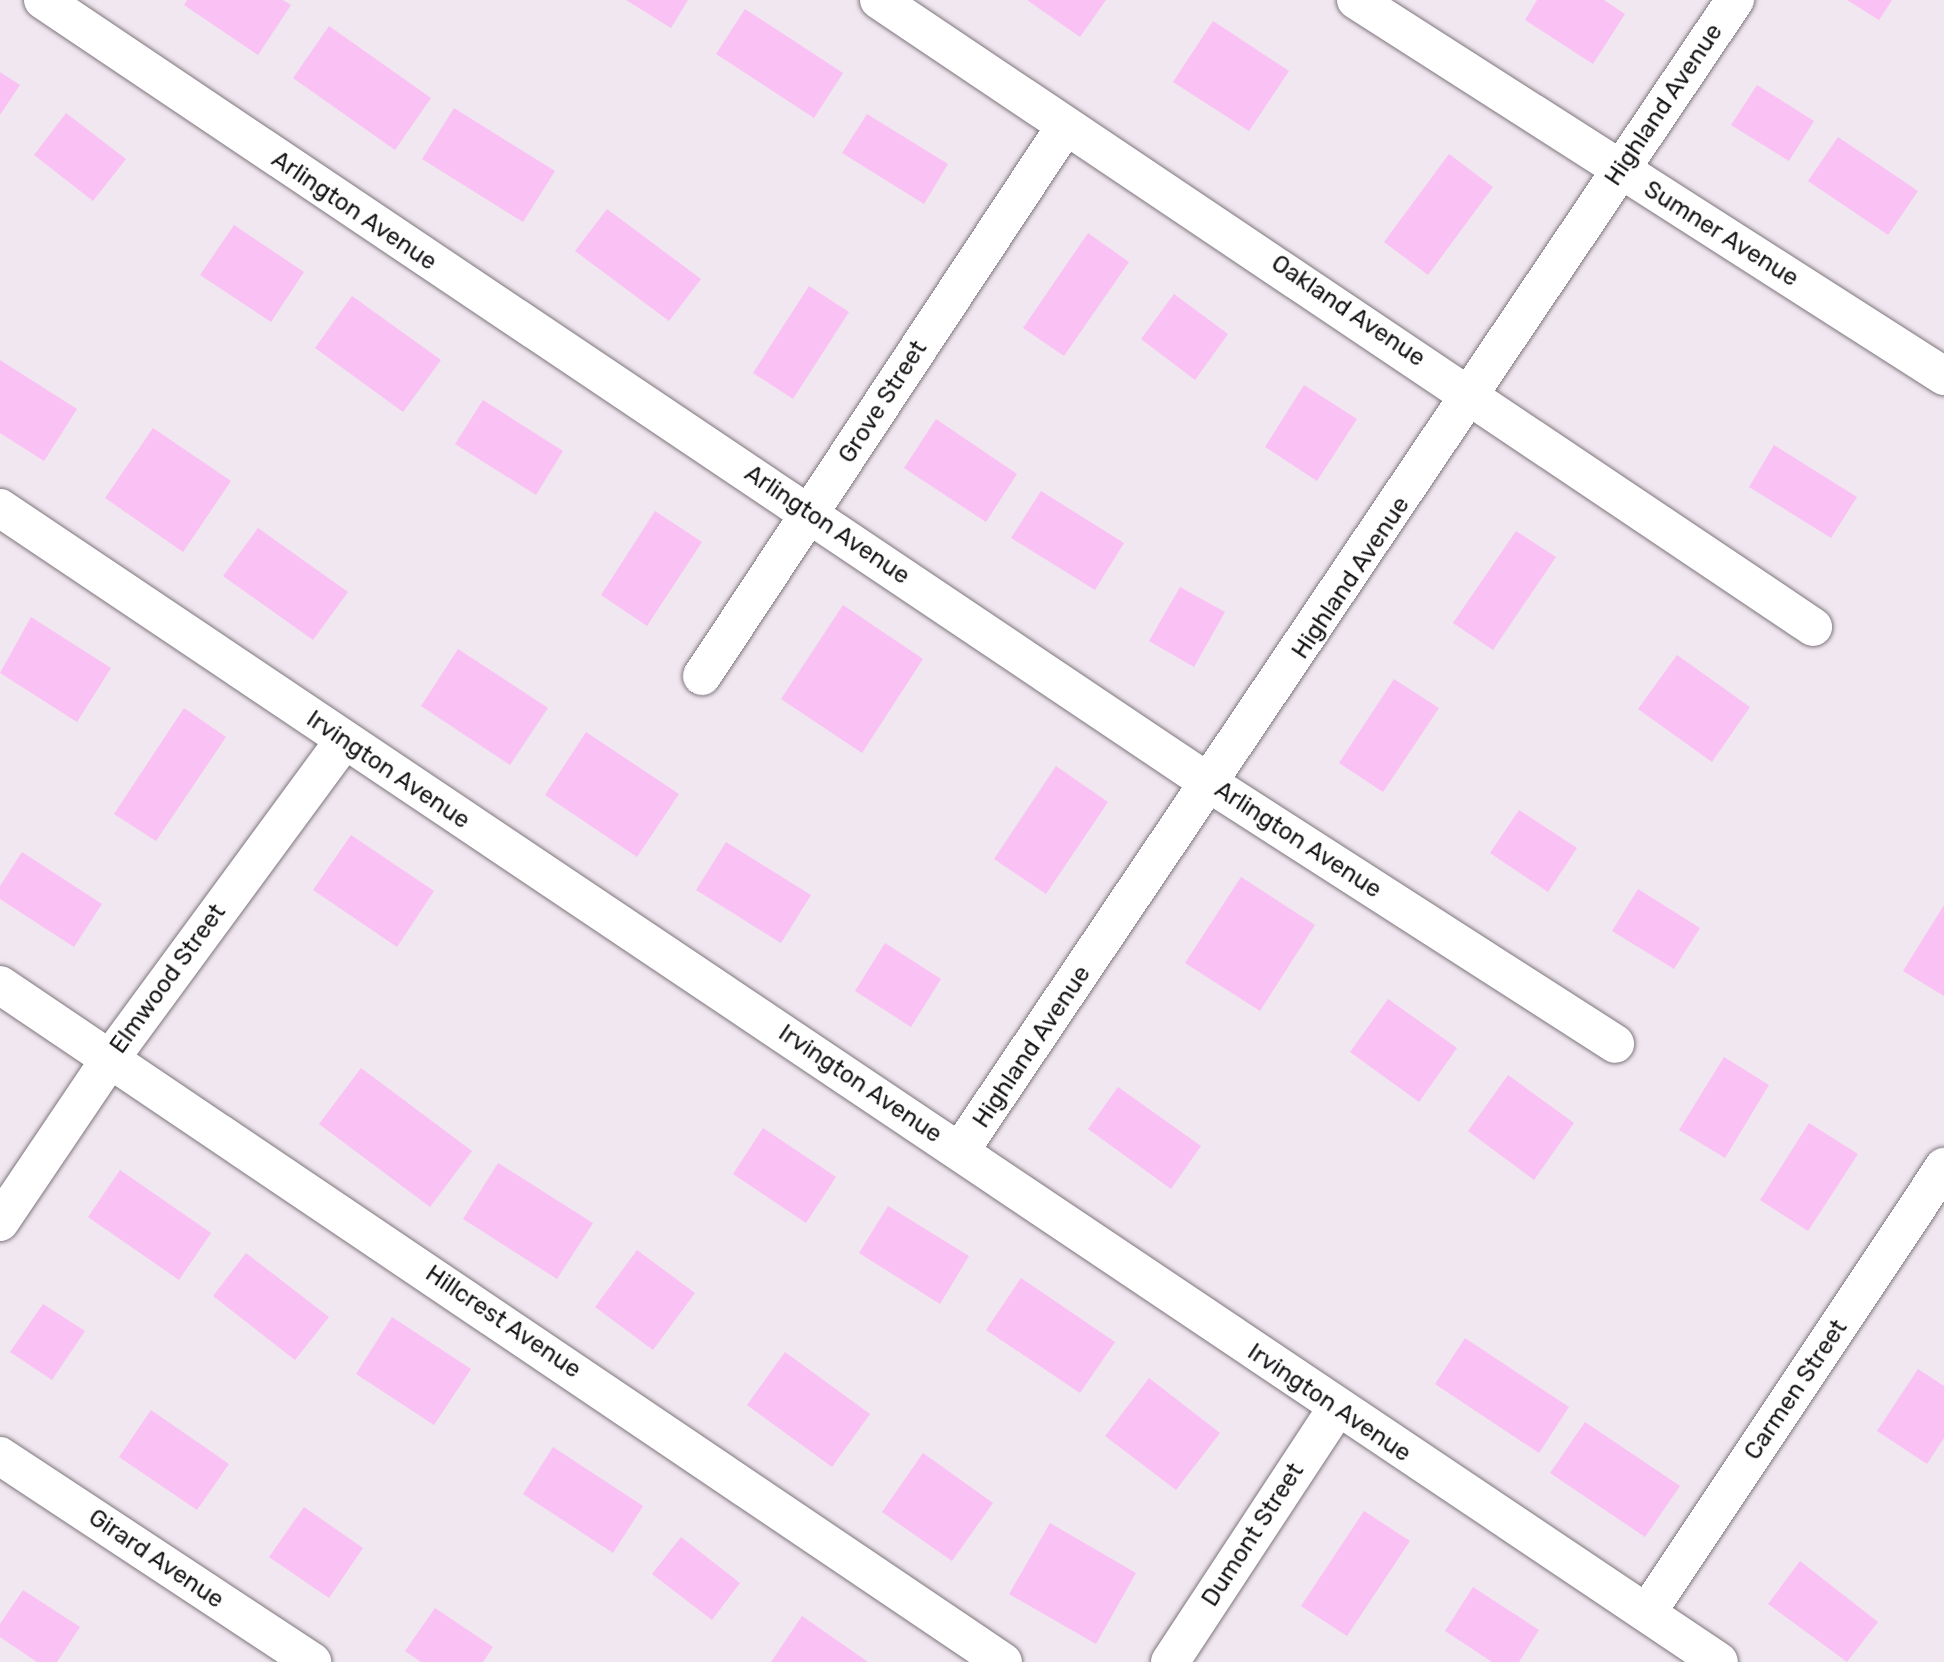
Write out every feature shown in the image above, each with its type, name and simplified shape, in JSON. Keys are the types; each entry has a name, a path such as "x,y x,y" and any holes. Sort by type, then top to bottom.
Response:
{"street":[{"name":"Arlington Avenue","path":"43,0 1212,785 1615,1044"},
{"name":"Sumner Avenue","path":"1356,0 1944,376"},
{"name":"Highland Avenue","path":"961,1151 1212,785 1735,0"},
{"name":"Oakland Avenue","path":"903,6 1064,128 1474,395 1813,627"},
{"name":"Grove Street","path":"702,676 1064,128"},
{"name":"Irvington Avenue","path":"0,508 344,741 961,1151 1336,1409 1719,1662"},
{"name":"Elmwood Street","path":"0,1222 110,1059 344,741"},
{"name":"Hillcrest Avenue","path":"0,985 1003,1662"},
{"name":"Carmen Street","path":"1647,1613 1944,1167"},
{"name":"Dumont Street","path":"1170,1662 1336,1409"},
{"name":"Girard Avenue","path":"0,1455 312,1662"}],"building":[{"path":"187,0 283,0 291,5 258,55 184,5"},
{"path":"626,0 688,0 671,28"},
{"path":"1027,0 1106,0 1080,37"},
{"path":"1537,0 1604,0 1625,14 1593,64 1525,20"},
{"path":"1847,0 1892,0 1879,20"},
{"path":"745,9 843,73 814,118 716,54"},
{"path":"1213,21 1289,71 1249,131 1173,82"},
{"path":"329,26 431,98 395,150 293,78"},
{"path":"0,72 20,85 0,115"},
{"path":"1757,85 1814,121 1789,161 1731,125"},
{"path":"454,108 555,171 523,222 422,159"},
{"path":"66,113 126,159 93,201 34,155"},
{"path":"867,114 948,164 924,204 842,153"},
{"path":"1838,137 1918,191 1888,235 1808,181"},
{"path":"1449,154 1493,187 1428,275 1384,242"},
{"path":"607,209 701,279 669,321 575,251"},
{"path":"234,225 304,272 271,322 200,275"},
{"path":"1088,233 1129,262 1064,356 1023,328"},
{"path":"809,286 849,312 793,399 753,373"},
{"path":"1174,294 1228,334 1195,380 1141,339"},
{"path":"352,296 441,360 403,412 315,348"},
{"path":"0,360 77,409 44,461 0,433"},
{"path":"1304,385 1357,419 1317,481 1265,447"},
{"path":"483,400 563,451 536,495 455,444"},
{"path":"936,419 1017,474 986,522 904,468"},
{"path":"153,428 231,481 183,552 105,498"},
{"path":"1774,445 1857,497 1831,538 1749,487"},
{"path":"1041,491 1124,543 1095,590 1011,538"},
{"path":"655,511 702,542 647,626 601,595"},
{"path":"258,528 348,592 313,640 223,576"},
{"path":"1516,531 1556,557 1493,650 1453,623"},
{"path":"1180,587 1225,612 1194,667 1149,641"},
{"path":"843,605 923,659 862,753 781,699"},
{"path":"31,617 111,668 77,722 0,673"},
{"path":"458,649 548,708 510,765 421,706"},
{"path":"1677,655 1750,707 1712,762 1638,709"},
{"path":"1394,679 1439,708 1383,792 1339,763"},
{"path":"184,708 226,737 156,841 114,814"},
{"path":"586,732 679,794 637,857 545,795"},
{"path":"1056,766 1108,802 1046,894 994,859"},
{"path":"1519,810 1577,848 1548,892 1490,853"},
{"path":"351,835 434,891 397,947 313,890"},
{"path":"726,842 811,895 781,943 696,890"},
{"path":"22,852 102,904 74,947 0,899 0,886"},
{"path":"1241,877 1315,925 1260,1011 1185,963"},
{"path":"1638,889 1700,928 1674,969 1612,931"},
{"path":"1944,905 1944,996 1903,971"},
{"path":"885,943 941,979 911,1027 855,991"},
{"path":"1388,999 1457,1048 1419,1102 1350,1052"},
{"path":"1724,1057 1769,1085 1725,1158 1679,1130"},
{"path":"361,1068 472,1151 430,1207 319,1124"},
{"path":"1508,1075 1574,1123 1534,1180 1468,1131"},
{"path":"1118,1087 1201,1146 1171,1189 1088,1129"},
{"path":"1809,1123 1858,1154 1808,1231 1760,1200"},
{"path":"763,1128 836,1177 806,1223 733,1174"},
{"path":"498,1163 593,1223 557,1279 463,1219"},
{"path":"120,1170 211,1233 179,1280 88,1217"},
{"path":"888,1206 969,1256 940,1304 859,1253"},
{"path":"637,1250 695,1293 653,1350 595,1307"},
{"path":"246,1253 329,1317 295,1360 213,1296"},
{"path":"1021,1278 1115,1342 1080,1393 986,1330"},
{"path":"43,1304 85,1331 52,1380 10,1352"},
{"path":"392,1317 471,1369 434,1425 356,1374"},
{"path":"1465,1338 1569,1407 1539,1453 1435,1384"},
{"path":"785,1352 870,1414 832,1467 747,1405"},
{"path":"1918,1369 1944,1386 1944,1438 1927,1464 1877,1431"},
{"path":"1149,1378 1220,1433 1176,1490 1105,1436"},
{"path":"151,1410 229,1464 197,1510 119,1457"},
{"path":"1585,1422 1680,1486 1645,1537 1550,1473"},
{"path":"553,1447 643,1506 613,1553 523,1494"},
{"path":"923,1453 993,1503 952,1561 882,1512"},
{"path":"304,1507 363,1548 329,1598 269,1557"},
{"path":"1364,1511 1410,1541 1347,1636 1301,1606"},
{"path":"1050,1523 1136,1573 1096,1644 1009,1594"},
{"path":"681,1537 740,1583 712,1620 652,1574"},
{"path":"1800,1561 1878,1622 1847,1662 1768,1604"},
{"path":"1473,1587 1539,1630 1519,1662 1492,1662 1445,1631"},
{"path":"23,1590 80,1627 57,1662 37,1662 0,1637 0,1624"},
{"path":"435,1608 493,1647 483,1662 421,1662 405,1651"},
{"path":"802,1616 868,1662 771,1662"}]}
